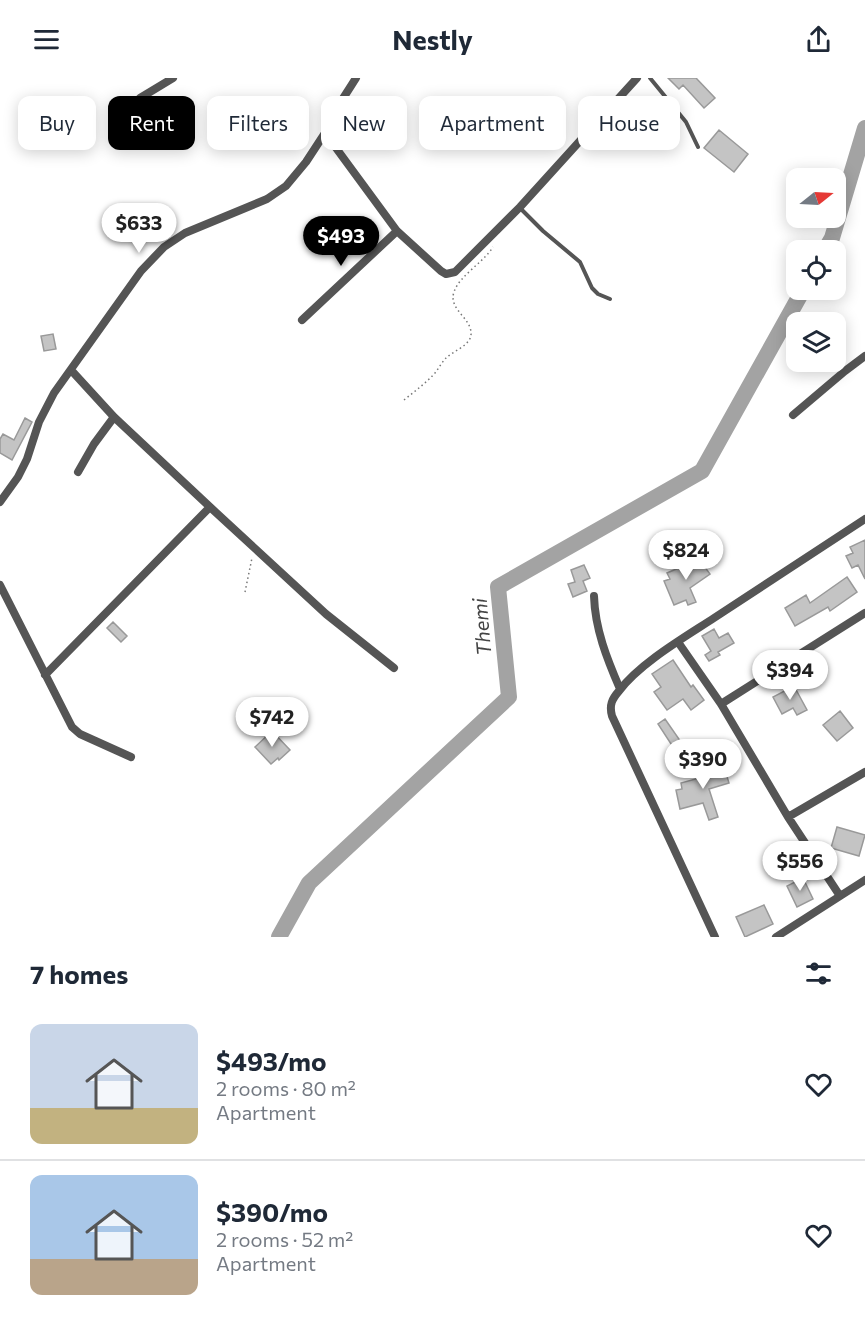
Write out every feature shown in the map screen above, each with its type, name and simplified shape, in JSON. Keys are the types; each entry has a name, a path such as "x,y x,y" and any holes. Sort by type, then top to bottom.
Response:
{"street":[{"path":"143,96 172,78"},
{"path":"345,96 356,78"},
{"path":"337,150 397,231 446,274 455,272 520,207 637,78"},
{"path":"0,502 23,468 39,422 54,393 141,271 165,247 185,233 276,194 286,186 306,162 321,139"},
{"path":"302,320 397,231"},
{"path":"794,415 865,356"},
{"path":"71,370 114,417 210,507 326,614 394,668"},
{"path":"78,472 94,444 114,417"},
{"path":"45,675 210,507"},
{"path":"715,937 612,716 611,701 639,671 678,642 865,519"},
{"path":"0,585 72,727 80,734 131,758"},
{"path":"594,596 595,614 606,657 620,689"},
{"path":"721,705 865,612"},
{"path":"678,642 721,705 788,818 840,896"},
{"path":"788,818 865,772"},
{"path":"776,937 865,880"}],"lane":[{"path":"650,78 686,122 698,147"},
{"path":"520,207 543,231 580,262 592,288 598,294 610,299"}],"path":[{"path":"404,400 437,371 446,358 466,343 470,337 470,327 457,310 453,293 458,284 492,250 490,235"},
{"path":"245,592 251,568 252,545"}],"building":[{"path":"668,78 696,78 715,98 704,108 683,85 679,89"},
{"path":"719,130 748,154 734,172 704,148"},
{"path":"53,334 56,349 44,351 41,336"},
{"path":"25,418 32,422 12,460 0,453 0,439 3,434 14,440"},
{"path":"865,540 865,579 858,565 852,568 846,556 853,553 850,547"},
{"path":"696,555 710,574 690,588 696,602 688,605 686,600 674,605 664,581 670,579 667,573 688,564 687,562"},
{"path":"584,565 590,578 583,581 587,591 573,597 568,584 575,582 571,570"},
{"path":"847,577 857,592 830,611 828,607 795,626 785,608 806,595 810,603"},
{"path":"113,622 127,636 121,642 107,628"},
{"path":"714,629 719,638 728,633 734,643 718,652 720,655 709,661 705,655 711,651 702,636"},
{"path":"673,660 691,687 693,685 704,700 691,710 683,699 667,710 654,692 661,687 652,674"},
{"path":"794,686 807,710 797,715 793,708 782,714 773,697"},
{"path":"840,711 853,728 837,741 823,725"},
{"path":"665,719 681,742 673,747 658,724"},
{"path":"272,731 290,750 271,764 255,747"},
{"path":"723,764 729,783 709,789 718,817 709,820 703,803 680,809 676,790 682,789 681,783 703,777 701,771"},
{"path":"837,827 865,835 859,856 831,848"},
{"path":"803,878 813,899 797,907 787,886"},
{"path":"764,905 773,924 745,937 736,917"}],"waterway":[{"name":"Themi","path":"831,240 865,128"},
{"name":"Themi","path":"279,937 309,883 509,697 498,587 702,471 797,300"}]}
